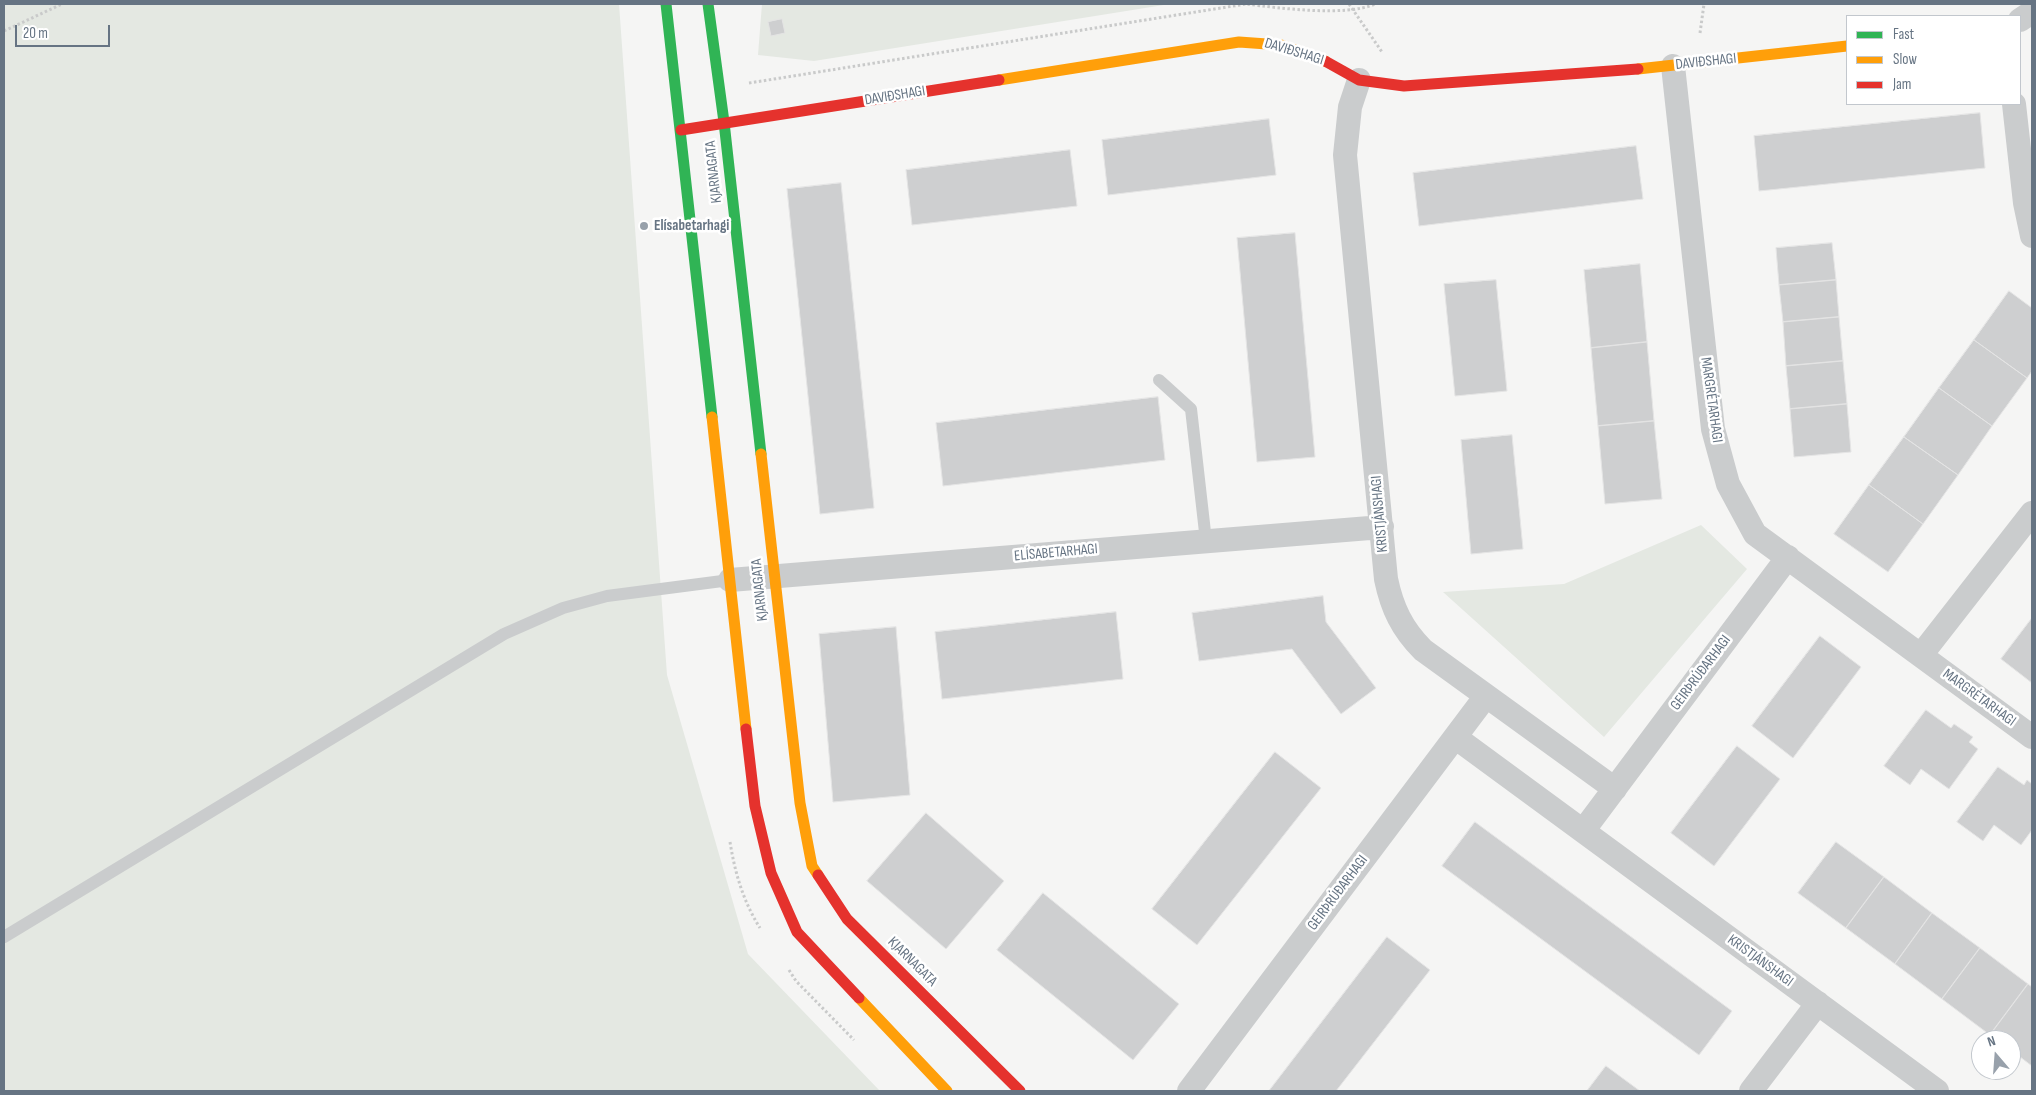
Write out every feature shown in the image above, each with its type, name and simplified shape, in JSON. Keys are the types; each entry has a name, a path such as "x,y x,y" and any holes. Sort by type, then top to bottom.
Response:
{"street":[{"name":"KJARNAGATA","path":"666,4 755,806 771,873 797,932 947,1091"},
{"name":"KJARNAGATA","path":"708,4 724,122 773,576 800,803 812,866 847,919 1020,1091"},
{"path":"2021,19 2032,12"},
{"name":"DAVIÐSHAGI","path":"681,130 1240,42 1260,42 1304,52 1327,62 1359,80 1404,86 1673,66 1846,46"},
{"name":"MARGRÉTARHAGI","path":"1673,66 1713,429 1728,484 1755,534 2032,737"},
{"name":"KRISTJÁNSHAGI","path":"1359,80 1350,107 1346,155 1386,579 1390,601 1399,621 1423,650 1615,788"},
{"path":"2014,105 2025,203 2032,236"},
{"path":"1921,655 2032,513"},
{"name":"ELÍSABETARHAGI","path":"730,580 1382,526"},
{"name":"GEIRÞRÚÐARHAGI","path":"1615,788 1788,557"},
{"name":"GEIRÞRÚÐARHAGI","path":"1190,1091 1486,696"},
{"name":"KRISTJÁNSHAGI","path":"1455,737 1937,1091"},
{"path":"1583,831 1615,788"},
{"path":"1751,1091 1818,1003"}],"lane":[{"path":"1159,380 1192,409 1206,541"},
{"path":"4,938 504,634 563,608 607,596 730,580"}],"path":[{"path":"4,31 62,4"},
{"path":"1349,4 1404,86"}],"shaded area":[{"path":"4,4 619,4 667,675 748,954 880,1091 4,1091"},
{"path":"762,4 1170,4 814,61 758,55"},
{"path":"1701,525 1747,569 1604,737 1443,592 1564,584"}],"building":[{"path":"782,19 785,33 771,36 768,22"},
{"path":"1980,113 1985,168 1759,191 1754,136"},
{"path":"1269,119 1276,175 1108,195 1102,140"},
{"path":"1636,146 1643,199 1419,226 1413,173"},
{"path":"1070,150 1077,206 912,225 906,170"},
{"path":"841,183 874,508 820,514 787,189"},
{"path":"1295,233 1315,457 1257,462 1237,238"},
{"path":"1832,243 1836,280 1779,285 1776,248"},
{"path":"1640,264 1647,342 1591,348 1584,270"},
{"path":"1496,280 1507,391 1455,396 1444,284"},
{"path":"1836,280 1839,317 1783,322 1779,285"},
{"path":"2009,291 2032,308 2032,371 2027,378 1974,340"},
{"path":"1839,317 1843,361 1786,366 1783,322"},
{"path":"1974,340 2027,378 1992,426 1939,388"},
{"path":"1647,342 1654,421 1598,426 1591,348"},
{"path":"1843,361 1847,404 1790,409 1786,366"},
{"path":"1939,388 1992,426 1958,475 1904,437"},
{"path":"1158,397 1165,460 943,486 936,423"},
{"path":"1847,404 1851,452 1794,457 1790,409"},
{"path":"1654,421 1662,499 1605,504 1598,426"},
{"path":"1512,435 1523,549 1471,554 1461,440"},
{"path":"1904,437 1958,475 1923,524 1869,485"},
{"path":"1869,485 1923,524 1888,572 1834,534"},
{"path":"1323,596 1326,622 1376,688 1341,714 1292,649 1199,661 1192,613"},
{"path":"1116,612 1123,679 942,699 935,632"},
{"path":"2032,618 2032,683 2001,659"},
{"path":"896,627 910,795 833,802 819,634"},
{"path":"1820,636 1861,667 1793,758 1752,726"},
{"path":"1926,710 1951,728 1954,724 1973,737 1969,742 1978,749 1949,789 1921,769 1910,785 1884,766"},
{"path":"1737,746 1780,779 1714,866 1671,833"},
{"path":"1275,752 1321,788 1197,945 1152,909"},
{"path":"1998,767 2024,785 2027,780 2032,784 2032,830 2021,845 1994,825 1983,841 1957,822"},
{"path":"926,813 1004,881 946,949 867,881"},
{"path":"1475,822 1732,1011 1699,1055 1442,866"},
{"path":"1836,842 1884,877 1846,928 1798,893"},
{"path":"1884,877 1932,913 1895,964 1846,928"},
{"path":"1043,893 1179,1004 1133,1060 997,950"},
{"path":"1932,913 1980,948 1942,999 1895,964"},
{"path":"1387,937 1430,970 1336,1091 1269,1091"},
{"path":"1980,948 2028,984 1994,1030 1983,1030 1942,999"},
{"path":"2028,984 2032,987 2032,1066 2021,1058 2021,1030 1994,1030"},
{"path":"1606,1066 1640,1091 1587,1091"}],"traffic: fast":[{"path":"666,4 712,417"},
{"path":"708,4 724,122 761,454"}],"traffic: slow":[{"path":"999,80 1239,42 1281,45 1325,61"},
{"path":"1638,69 1846,46"},
{"path":"712,417 746,729"},
{"path":"761,454 800,803 812,866 818,875"},
{"path":"859,998 947,1091"}],"traffic: jam":[{"path":"1325,61 1359,80 1404,86 1638,69"},
{"path":"681,130 999,80"},
{"path":"746,729 755,806 771,873 797,932 859,998"},
{"path":"818,875 847,919 1020,1091"}],"place":[{"name":"Elísabetarhagi","path":"644,226"}]}
